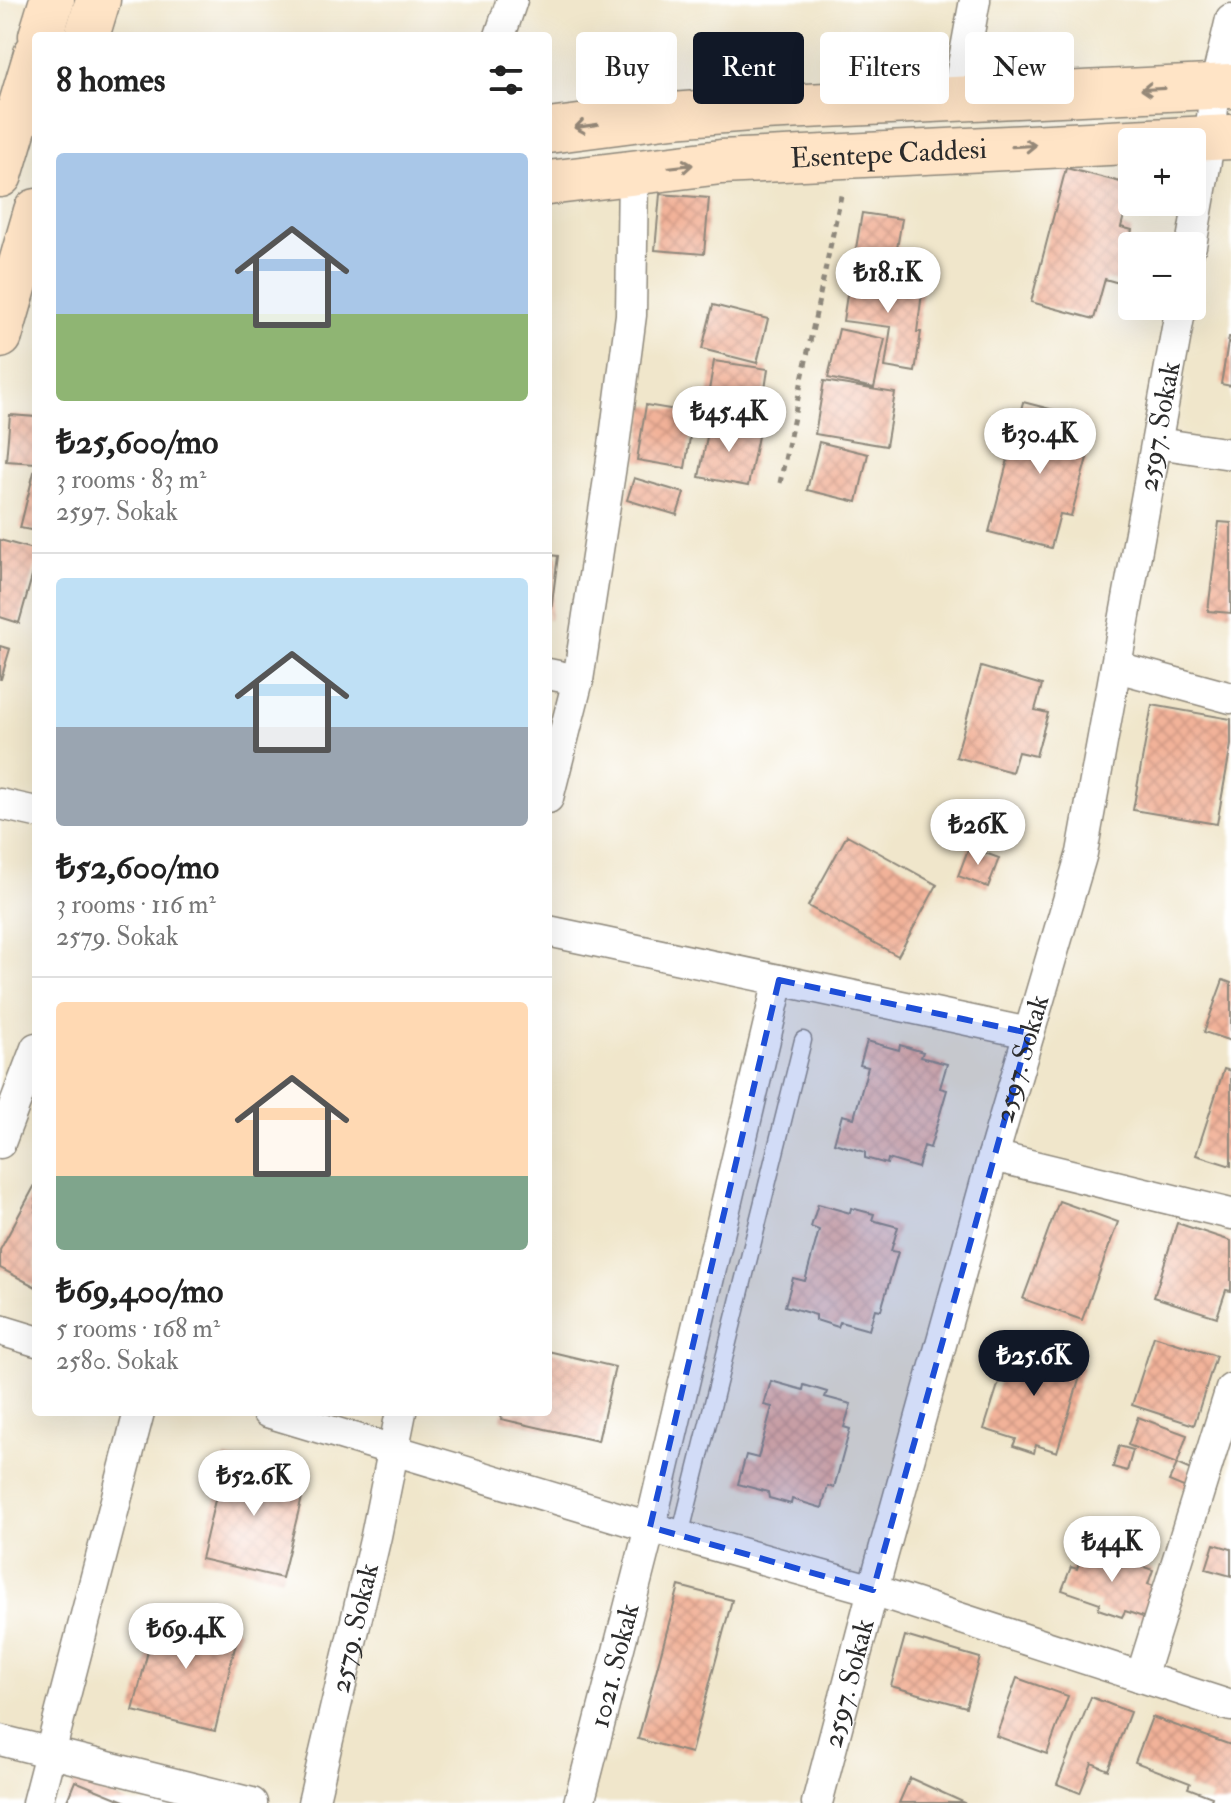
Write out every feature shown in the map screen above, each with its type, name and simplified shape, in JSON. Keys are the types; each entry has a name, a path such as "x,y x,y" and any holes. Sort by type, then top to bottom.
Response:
{"main road":[{"path":"42,32 52,0"},
{"path":"88,32 98,0"},
{"path":"0,175 32,67"},
{"name":"Esentepe Caddesi","path":"552,131 717,111 1223,86"},
{"name":"Esentepe Caddesi","path":"552,182 721,162 1220,137"},
{"path":"14,297 32,227"}],"street":[{"path":"501,32 512,0"},
{"path":"957,98 975,0"},
{"path":"1195,232 1220,137 1231,19"},
{"path":"552,782 578,680 631,315 633,171"},
{"name":"2597. Sokak","path":"817,1803 993,1156 1082,853 1179,320"},
{"path":"1157,443 1231,454"},
{"path":"1117,667 1231,698"},
{"path":"552,675 578,680"},
{"path":"0,804 32,811"},
{"path":"552,932 1029,1033"},
{"name":"1021. Sokak","path":"579,1803 650,1527 779,980"},
{"path":"0,1143 32,1059"},
{"path":"993,1156 1231,1214"},
{"path":"0,1330 32,1340"},
{"path":"1141,1677 1231,1389"},
{"path":"37,1803 138,1416"},
{"path":"280,1416 680,1536 873,1590 1231,1706"},
{"name":"2579. Sokak","path":"313,1803 376,1536 400,1416"},
{"path":"0,1740 252,1803"}],"lane":[{"path":"680,1536 803,1040"}],"path":[{"path":"780,483 849,154"}],"highlighted area":[{"path":"779,980 1029,1033 873,1590 650,1527"}],"building":[{"path":"1066,168 1118,181 1118,216 1124,216 1121,227 1132,230 1118,232 1118,283 1105,279 1094,319 1031,302"},
{"path":"660,194 709,198 704,254 655,250"},
{"path":"862,213 902,219 893,272 853,266"},
{"path":"850,275 923,285 915,372 885,367 891,327 843,321"},
{"path":"713,305 768,319 757,363 702,349"},
{"path":"839,329 885,339 874,388 828,378"},
{"path":"1231,337 1231,386 1221,384"},
{"path":"714,361 768,369 762,410 707,402"},
{"path":"824,381 895,393 886,446 815,434"},
{"path":"1023,402 1085,418 1075,454 1087,458 1071,516 1060,514 1051,548 989,532"},
{"path":"646,405 694,413 685,468 637,460"},
{"path":"10,415 32,417 32,463 6,461"},
{"path":"710,422 759,431 748,486 699,477"},
{"path":"819,442 868,454 857,502 807,490"},
{"path":"634,478 684,493 677,515 627,500"},
{"path":"32,480 32,530 20,528"},
{"path":"1219,522 1231,523 1231,613 1208,611"},
{"path":"0,540 32,549 32,576 19,623 0,617"},
{"path":"552,555 558,556 552,603"},
{"path":"0,646 10,649 1,679 0,679"},
{"path":"981,667 1042,685 1035,710 1048,713 1036,756 1018,752 1012,772 956,757"},
{"path":"1152,705 1231,719 1231,745 1217,824 1133,810"},
{"path":"847,835 937,885 898,956 808,906"},
{"path":"969,847 999,858 988,887 958,876"},
{"path":"1223,980 1231,983 1231,1041 1204,1032"},
{"path":"867,1041 899,1050 900,1045 923,1052 921,1057 947,1064 940,1088 947,1090 930,1148 924,1146 918,1168 888,1159 887,1164 865,1158 865,1152 834,1143 842,1115 854,1118 868,1067 860,1065"},
{"path":"1224,1069 1231,1071 1231,1166 1196,1155"},
{"path":"32,1190 32,1285 0,1268 0,1250"},
{"path":"1059,1201 1118,1222 1082,1320 1023,1299"},
{"path":"818,1204 850,1213 851,1208 874,1214 872,1220 898,1227 891,1251 898,1252 881,1310 875,1309 869,1330 840,1322 838,1327 816,1320 816,1315 785,1306 793,1278 805,1281 819,1230 811,1227"},
{"path":"1177,1223 1231,1241 1231,1291 1226,1290 1217,1317 1154,1297"},
{"path":"1154,1336 1216,1356 1194,1425 1132,1405"},
{"path":"1011,1344 1039,1353 1041,1348 1061,1355 1059,1359 1083,1367 1057,1452 1036,1445 1034,1453 1013,1446 1016,1439 984,1429"},
{"path":"552,1352 615,1367 598,1441 501,1419 501,1416 552,1416"},
{"path":"771,1381 803,1390 804,1385 827,1392 825,1397 851,1404 844,1427 850,1429 834,1488 828,1486 822,1508 792,1499 791,1504 769,1498 768,1492 738,1484 746,1455 758,1458 772,1407 764,1405"},
{"path":"1138,1417 1187,1435 1177,1464 1128,1445"},
{"path":"1119,1446 1133,1450 1127,1471 1113,1467"},
{"path":"225,1458 307,1477 282,1578 201,1559"},
{"path":"1177,1464 1200,1474 1193,1491 1169,1481"},
{"path":"1214,1544 1231,1549 1231,1576 1206,1569"},
{"path":"1085,1547 1153,1570 1148,1584 1157,1587 1146,1618 1125,1611 1122,1617 1098,1609 1100,1603 1062,1590 1071,1567 1077,1569"},
{"path":"679,1586 732,1600 691,1753 638,1739"},
{"path":"158,1611 239,1630 215,1731 133,1711"},
{"path":"905,1636 980,1658 966,1707 891,1686"},
{"path":"1017,1678 1068,1696 1047,1754 996,1736"},
{"path":"1091,1697 1130,1712 1108,1770 1092,1763 1080,1793 1057,1784"},
{"path":"1152,1717 1231,1745 1231,1803 1210,1803 1212,1797 1188,1788 1190,1783 1135,1762"},
{"path":"910,1778 965,1803 899,1803"},
{"path":"75,1781 129,1803 66,1803"}]}
